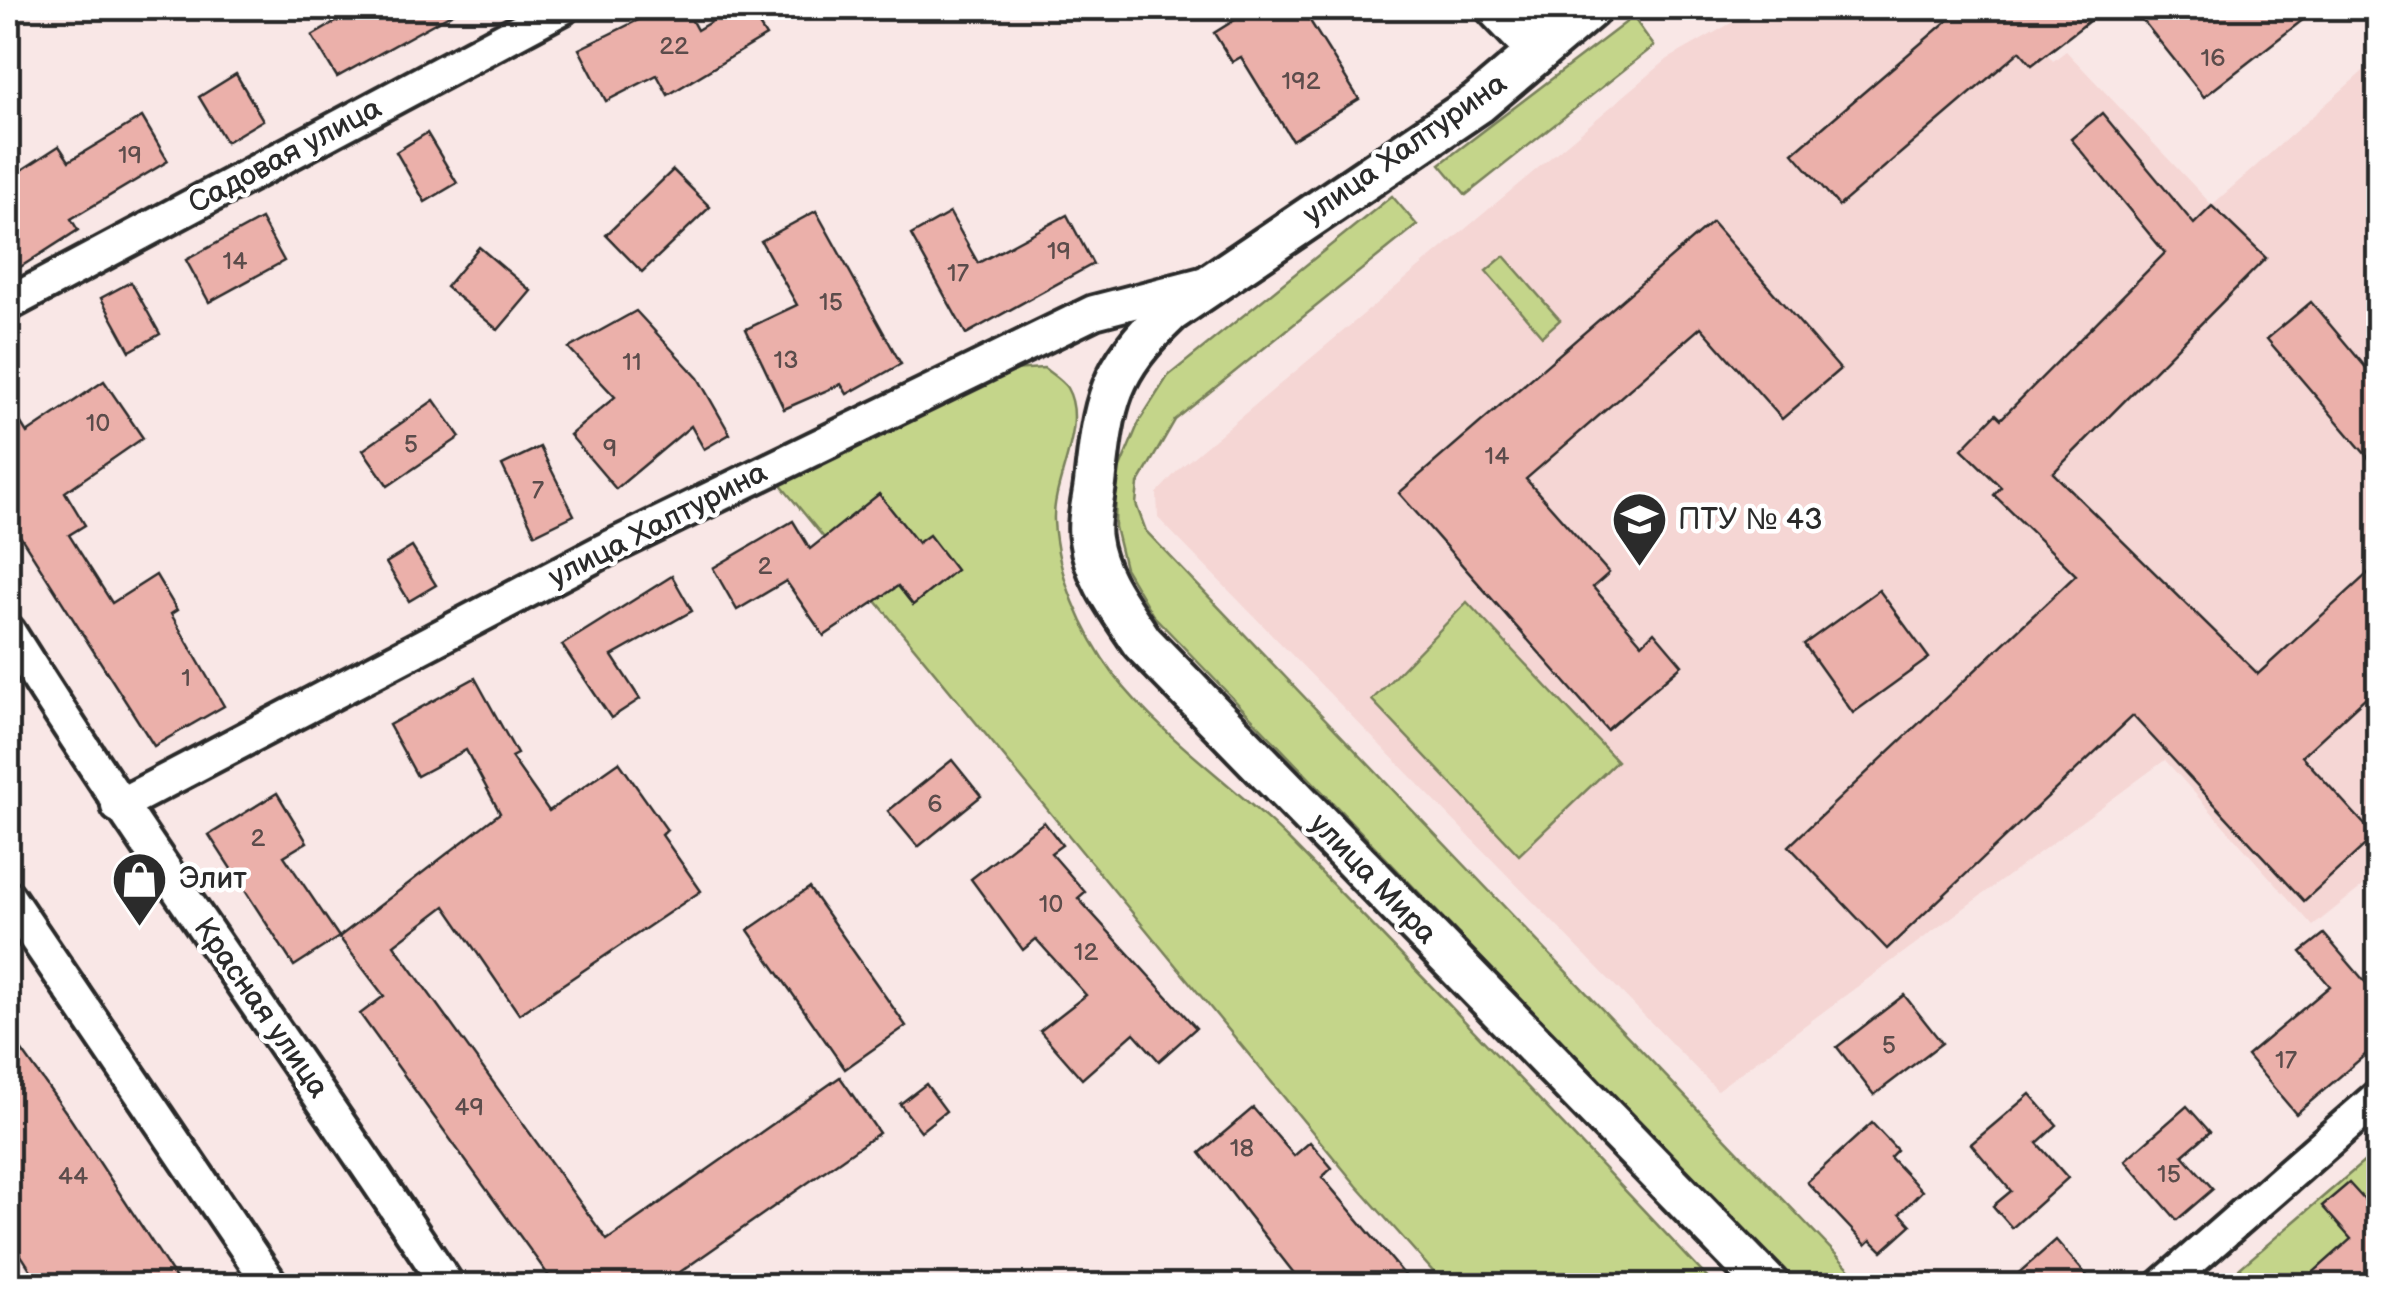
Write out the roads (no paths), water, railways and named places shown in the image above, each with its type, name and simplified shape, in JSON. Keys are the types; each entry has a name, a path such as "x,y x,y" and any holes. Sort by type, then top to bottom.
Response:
{"street":[{"name":"Садовая улица","path":"8,304 562,8"},
{"path":"1496,8 1557,24"},
{"name":"улица Халтурина","path":"1102,419 1111,388 1132,349 1170,312 1478,103 1557,24"},
{"name":"улица Халтурина","path":"118,806 603,551 1094,312 1214,282"},
{"name":"улица Мира","path":"1102,419 1089,537 1103,583 1142,642 1769,1286"},
{"name":"Красная улица","path":"8,631 118,806 288,1043 448,1286"},
{"path":"8,897 272,1286"},
{"path":"2162,1286 2378,1097"}],"place":[{"name":"ПТУ № 43","path":"1639,569"},
{"name":"Элит","path":"140,928"}]}
